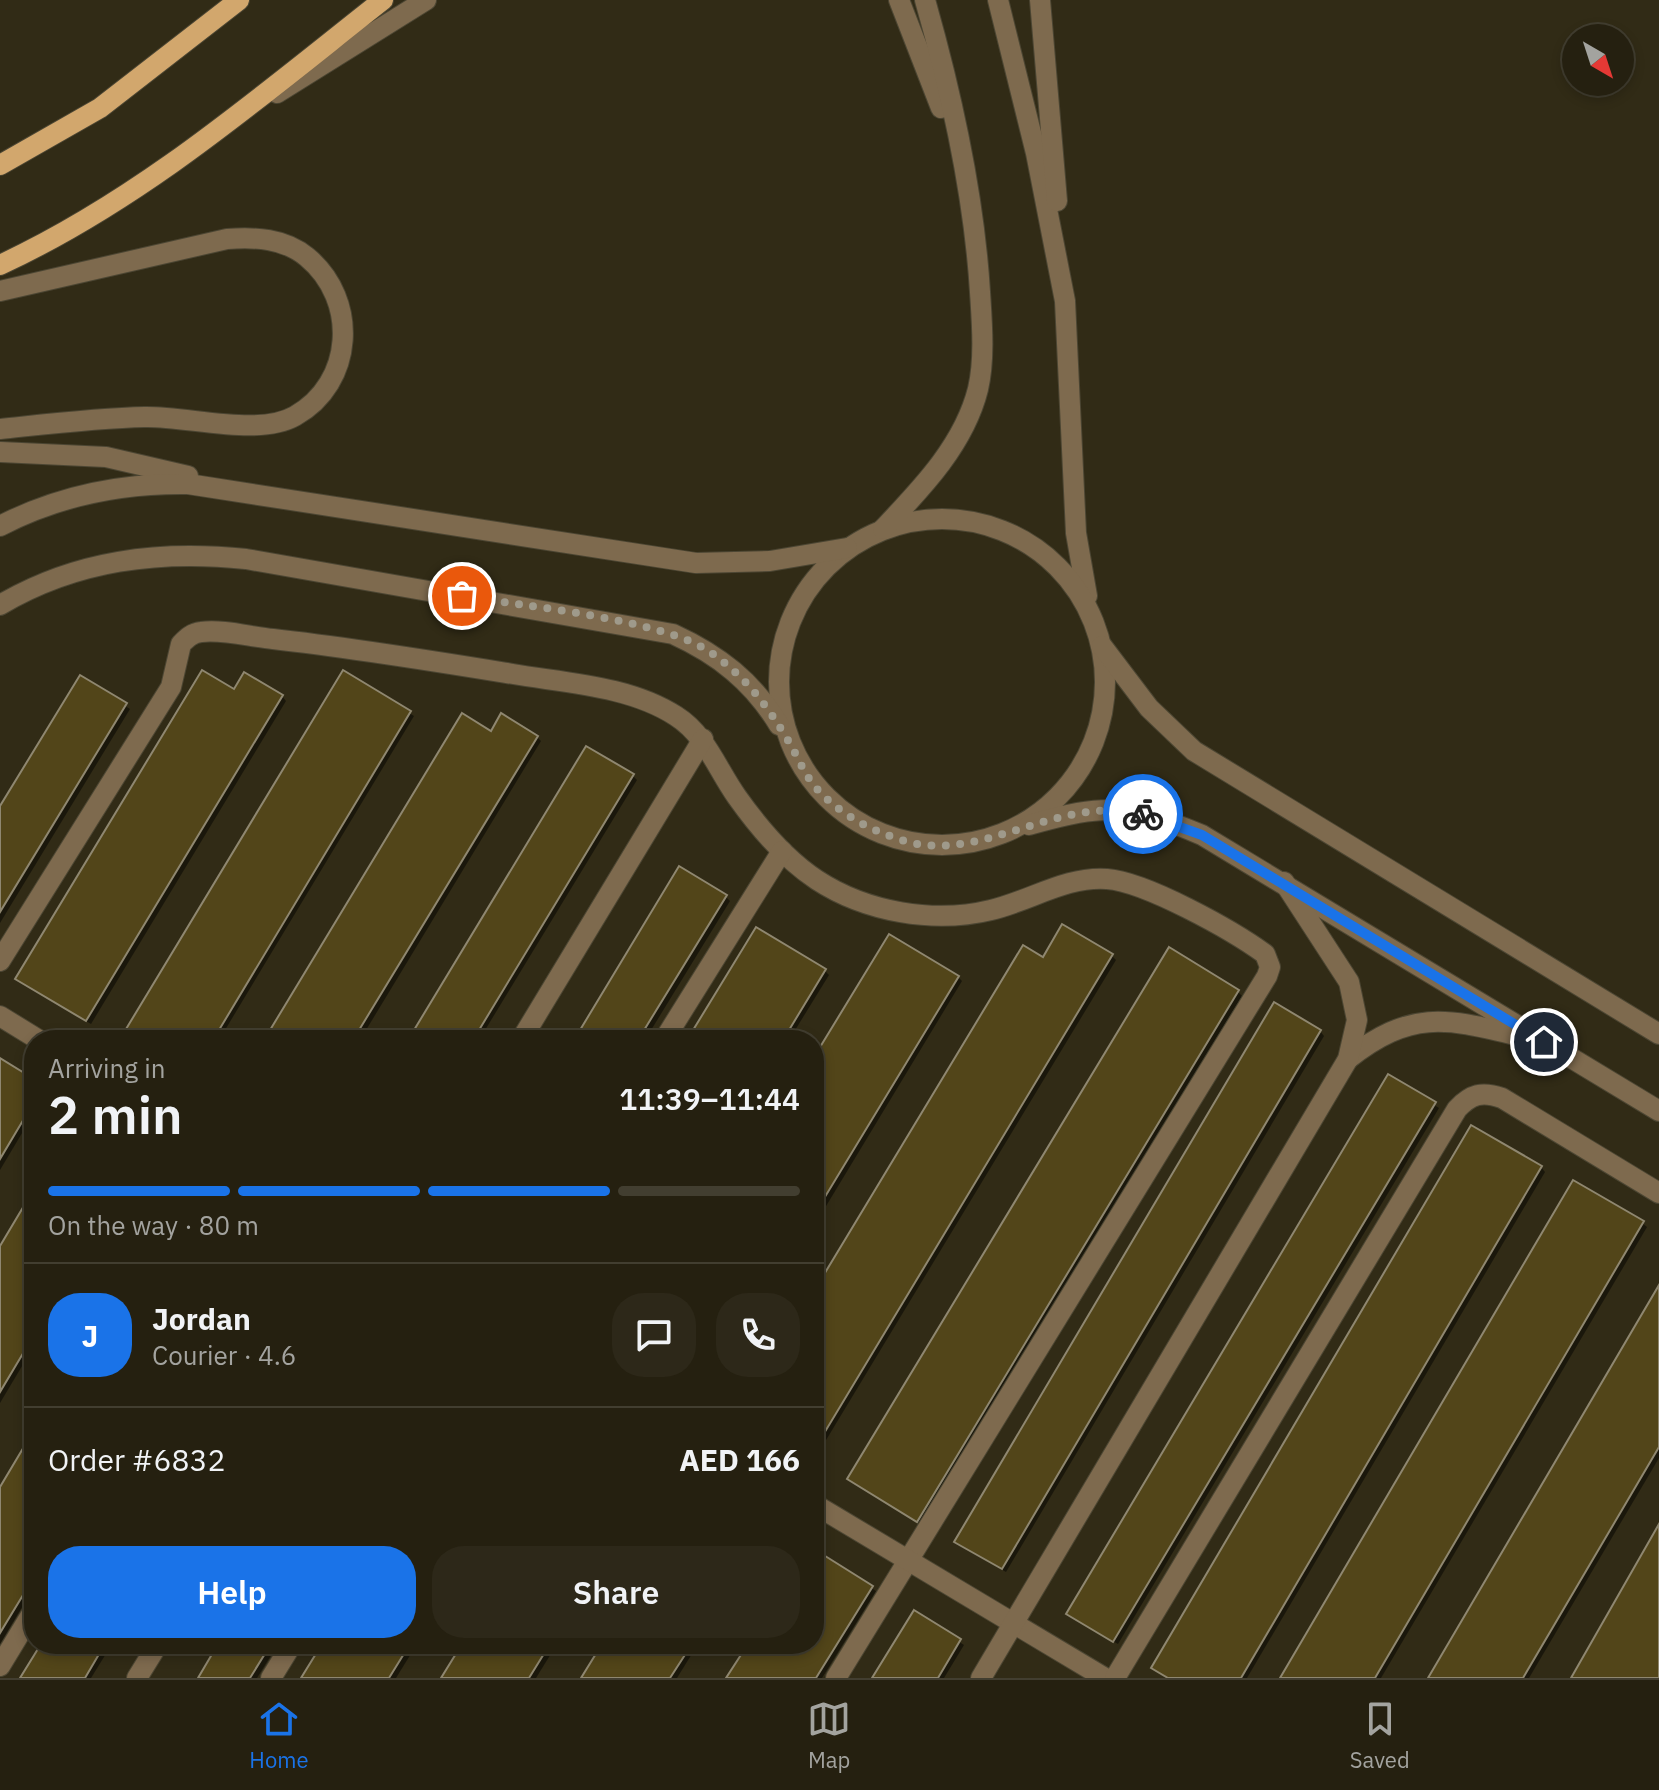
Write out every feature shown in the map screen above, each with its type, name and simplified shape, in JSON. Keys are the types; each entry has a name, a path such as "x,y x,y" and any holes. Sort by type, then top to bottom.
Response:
{"main road":[{"path":"0,165 100,108 239,0"},
{"path":"0,265 53,240 117,201 216,131 383,0"}],"street":[{"path":"216,131 426,0"},
{"path":"899,0 967,181"},
{"path":"883,529 926,483 955,442 978,390 983,328 967,181 925,0"},
{"path":"998,0 1036,153 1065,301"},
{"path":"1014,829 1058,797 1090,753 1105,701 1102,646 1081,574 1076,533 1065,301 1040,0"},
{"path":"0,291 227,239 257,237 295,250 321,272 337,297 344,344 338,371 322,395 296,416 274,424 147,417 0,429"},
{"path":"0,452 106,457 281,497"},
{"path":"0,526 30,510 146,484 188,484 696,563 770,561 847,548"},
{"path":"788,741 778,688 785,634 809,586 847,548 883,529 932,518 981,522 1028,541 1066,573 1093,615"},
{"path":"0,605 25,590 87,568 138,557 195,554 246,559 673,634 707,650 738,673 764,701 816,788 857,823 908,842 962,844 1084,810 1122,809 1161,818 1202,835 1284,882 1659,1111"},
{"path":"0,961 171,687 181,644 200,632 317,644 635,697 675,715 703,739 737,797 782,851 816,879 852,899 920,915 954,916 992,910 1072,883 1107,879 1141,886 1258,949 1269,960 1267,976 836,1678"},
{"path":"1102,646 1149,708 1194,751 1659,1034"},
{"path":"527,1030 703,739"},
{"path":"670,1030 782,851"},
{"path":"981,1678 1348,1059 1357,1020 1349,982 1284,882"},
{"path":"0,1016 24,1031"},
{"path":"1348,1059 1377,1036 1398,1026 1454,1020 1544,1042"},
{"path":"1115,1678 1457,1109 1467,1099 1476,1094 1502,1098 1659,1193"},
{"path":"824,1510 1105,1678"},
{"path":"0,1666 24,1626"},
{"path":"137,1678 152,1654"},
{"path":"271,1678 286,1654"}],"building":[{"path":"202,670 234,689 244,672 283,695 86,1021 15,979"},
{"path":"343,670 411,711 219,1030 125,1030"},
{"path":"80,675 127,703 0,912 0,806"},
{"path":"462,713 491,731 501,713 538,736 359,1030 270,1030"},
{"path":"586,746 634,774 479,1030 414,1030"},
{"path":"679,866 727,895 644,1030 580,1030"},
{"path":"1062,924 1113,954 824,1433 824,1274 1023,945 1043,957"},
{"path":"756,927 826,969 789,1030 693,1030"},
{"path":"889,934 959,976 824,1199 824,1041"},
{"path":"1169,947 1239,990 917,1522 847,1479"},
{"path":"1274,1002 1321,1030 1002,1569 954,1542"},
{"path":"0,1058 24,1073 24,1119 0,1159"},
{"path":"1388,1074 1436,1102 1113,1642 1066,1614"},
{"path":"1471,1125 1542,1166 1241,1678 1168,1678 1151,1668"},
{"path":"1573,1180 1644,1221 1375,1678 1280,1678"},
{"path":"24,1206 24,1352 0,1392 0,1246"},
{"path":"1659,1285 1659,1447 1523,1678 1428,1678"},
{"path":"24,1447 24,1593 0,1633 0,1487"},
{"path":"1659,1524 1659,1678 1571,1678"},
{"path":"824,1555 873,1586 816,1678 726,1678 742,1654 824,1654"},
{"path":"914,1610 961,1639 938,1678 872,1678"},
{"path":"35,1654 99,1654 85,1678 20,1678"},
{"path":"212,1654 265,1654 250,1678 198,1678"},
{"path":"316,1654 404,1654 389,1678 301,1678"},
{"path":"456,1654 544,1654 529,1678 441,1678"},
{"path":"596,1654 686,1654 670,1678 581,1678"}],"way so far":[{"path":"462,596 673,634 707,650 738,673 764,701 816,788 857,823 908,842 962,844 1084,810 1122,809 1143,814"}],"route":[{"path":"1143,814 1202,835 1544,1042"}]}
